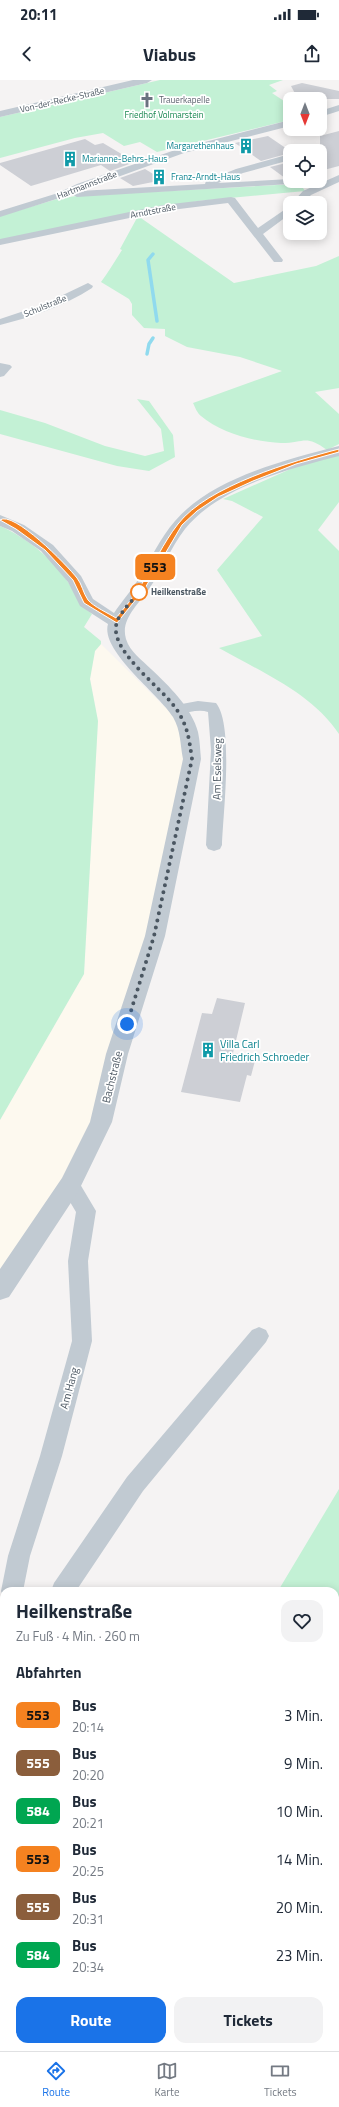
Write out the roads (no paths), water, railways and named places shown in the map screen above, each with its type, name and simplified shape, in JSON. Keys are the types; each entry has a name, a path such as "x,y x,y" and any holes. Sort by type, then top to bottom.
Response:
{"street":[{"name":"Von-der-Recke-Straße","path":"0,114 147,80"},
{"path":"327,112 339,108"},
{"name":"Hartmannstraße","path":"0,214 62,195 88,183 181,151 283,125"},
{"path":"202,186 227,175 283,159"},
{"path":"327,176 339,172"},
{"path":"304,196 307,193 339,178"},
{"path":"62,195 178,190 202,186 283,182"},
{"name":"Arndtstraße","path":"0,242 163,208 231,200 278,260"},
{"path":"258,233 283,214"},
{"name":"Schulstraße","path":"0,322 78,293 88,286"},
{"path":"0,366 6,367 0,374"},
{"path":"0,520 18,528 47,548 75,580 86,602 117,622 142,588 180,524 195,510 216,496 251,480 294,463 339,451"},
{"name":"Bachstraße","path":"0,1289 70,1185 101,1122 117,1054 154,936 192,759 188,730 176,709 125,654 116,633 117,622"},
{"name":"Am Eselsweg","path":"176,709 211,706 215,711 219,750 214,845"},
{"name":"Am Hang","path":"13,1587 19,1556 51,1456 82,1341 78,1261 86,1211 70,1185"},
{"path":"65,1587 135,1484 259,1336"}],"waterway":[{"path":"153,254 148,260 157,321"},
{"path":"147,354 149,344 153,338"}],"place":[{"name":"Trauerkapelle","path":"147,100"},
{"name":"Margarethenhaus","path":"246,146"},
{"name":"Marianne-Behrs-Haus","path":"70,159"},
{"name":"Franz-Arndt-Haus","path":"159,177"},
{"name":"Heilkenstraße","path":"139,592"},
{"name":"Villa Carl Friedrich Schroeder","path":"208,1050"}],"park label":[{"name":"Friedhof Volmarstein","path":"164,115"}]}
